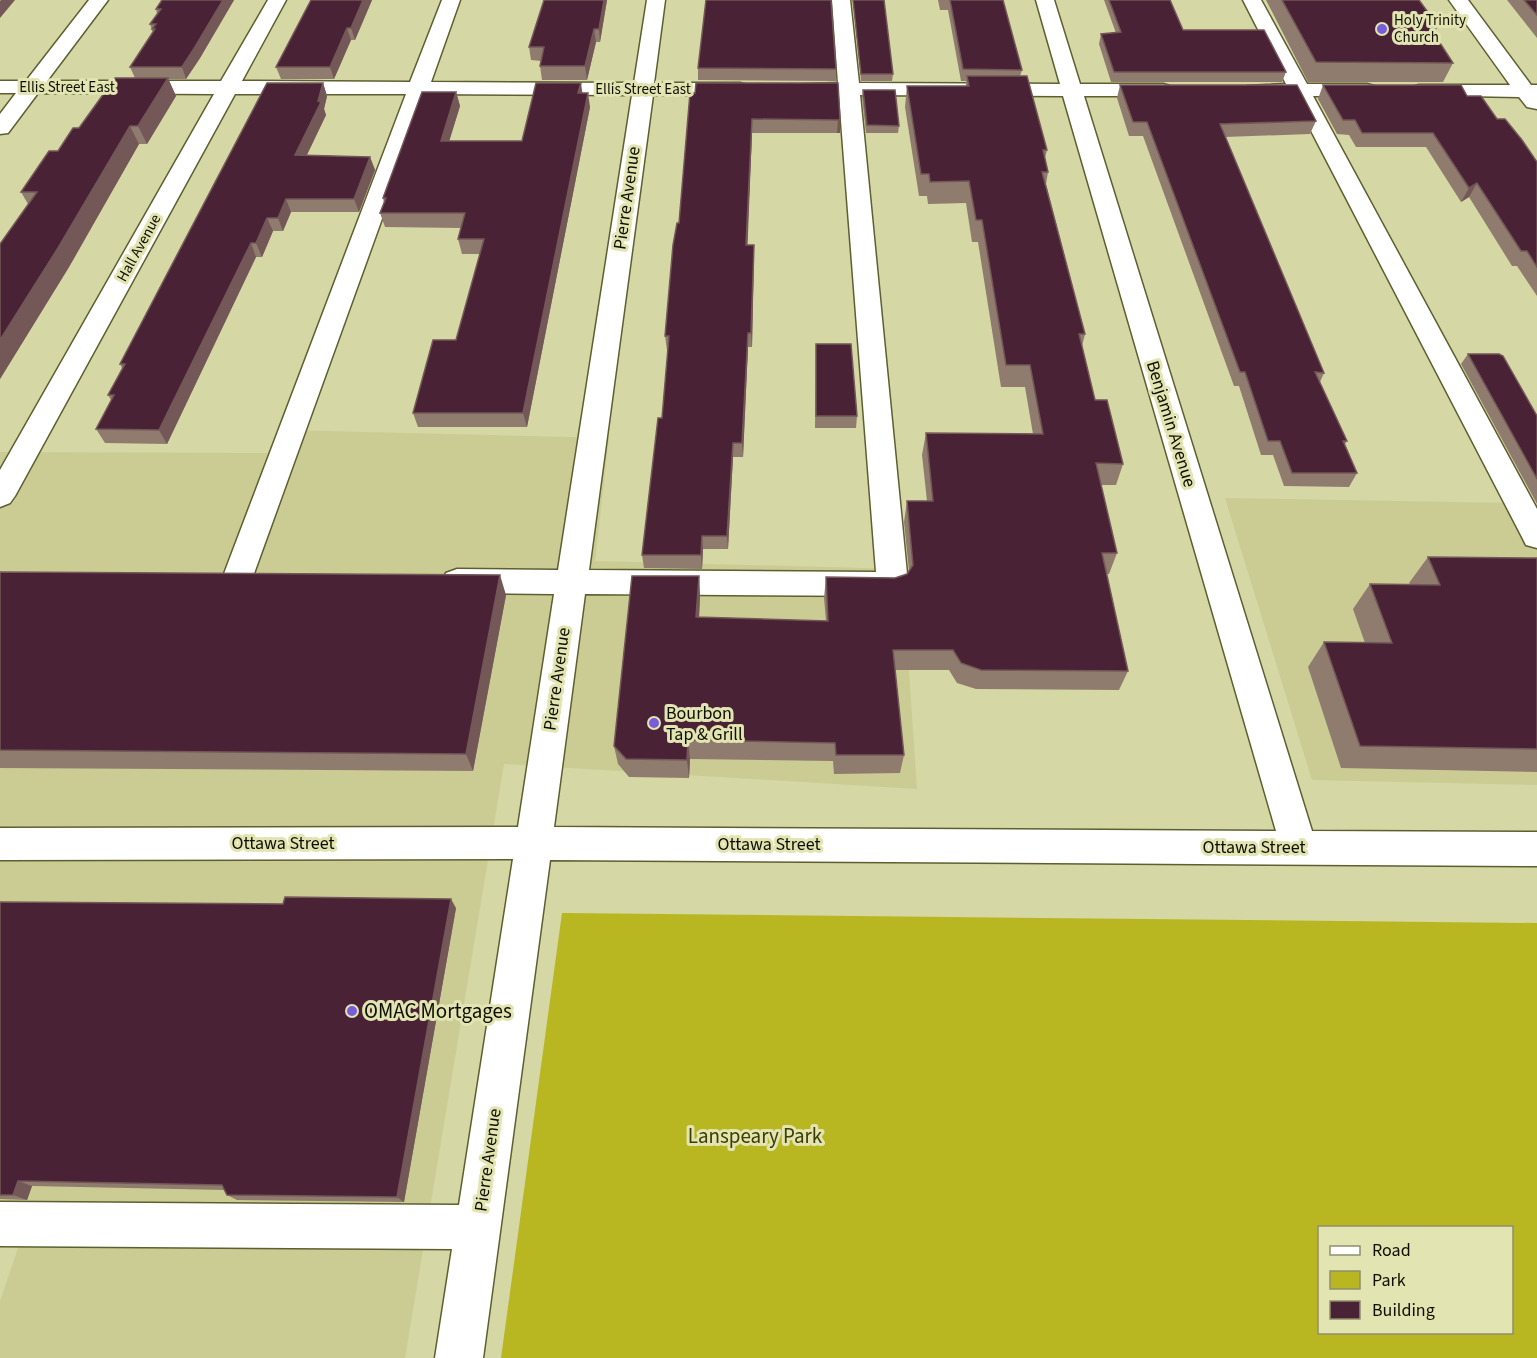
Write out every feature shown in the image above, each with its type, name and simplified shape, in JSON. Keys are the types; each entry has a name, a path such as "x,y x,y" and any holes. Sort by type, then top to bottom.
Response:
{"street":[{"path":"0,128 99,0"},
{"name":"Hall Avenue","path":"0,496 277,0"},
{"path":"272,579 225,579 451,0"},
{"name":"Pierre Avenue","path":"459,1358 656,0"},
{"path":"426,581 892,584 841,0"},
{"name":"Benjamin Avenue","path":"1045,0 1299,848"},
{"path":"1252,0 1537,537"},
{"path":"1458,0 1533,96"},
{"name":"Ellis Street East","path":"0,87 756,89"},
{"path":"780,89 1183,90"},
{"path":"1229,90 1397,91 1533,96"},
{"name":"Ottawa Street","path":"0,844 533,843 1537,849"},
{"path":"3,1232 478,1227"}],"shaded area":[{"path":"282,430 609,438 595,561 902,569 917,789 504,764 405,1358 0,1358 0,1301 27,1222 0,1221 0,452 275,453"},
{"path":"1225,498 1512,503 1537,548 1537,785 1312,780"}],"green space":[{"name":"Lanspeary Park","path":"562,913 1537,923 1537,1358 501,1358"}],"building":[{"path":"162,0 223,0 182,67 130,67 155,29 152,29 156,24 150,24 161,9 156,9"},
{"path":"311,0 363,0 351,28 347,28 330,67 276,67"},
{"path":"544,0 604,0 599,29 594,29 585,66 540,66 544,47 529,47"},
{"path":"706,0 831,0 836,69 698,68"},
{"path":"853,0 884,0 893,74 861,74"},
{"path":"950,0 1003,0 1022,70 963,69"},
{"path":"1109,0 1170,0 1183,30 1264,30 1286,72 1114,72 1101,34 1121,32"},
{"path":"1282,0 1419,0 1438,26 1429,26 1453,63 1316,62"},
{"path":"1524,0 1537,0 1537,15"},
{"path":"967,76 1027,76 1047,150 1043,150 1048,172 1042,172 1085,334 1079,334 1095,400 1107,400 1123,464 1096,463 1117,553 1102,553 1128,671 981,670 961,663 953,650 893,650 904,755 836,755 835,743 688,740 687,760 626,759 614,746 632,576 699,576 696,617 828,621 826,577 895,578 907,574 913,565 907,501 933,501 926,433 1043,434 1030,365 1006,365 982,220 976,220 969,181 930,182 929,174 921,174 907,86 969,86"},
{"path":"115,78 168,78 138,126 130,126 58,248 0,340 0,244 37,192 21,192 49,151 58,151 73,128 79,128"},
{"path":"267,83 323,83 318,101 321,102 295,155 370,157 354,199 286,199 278,218 267,218 256,243 251,243 159,430 96,429 114,395 108,395 125,364 120,364"},
{"path":"536,83 581,83 578,93 588,93 523,413 413,413 433,340 456,340 484,239 458,239 465,213 380,213 386,198 383,198 422,92 456,92 441,141 522,141"},
{"path":"696,83 838,83 840,119 752,119 746,245 754,245 751,333 748,333 742,443 733,443 727,536 702,536 701,555 642,555 658,418 662,418 669,336 665,336 673,245 677,223 679,223 690,93 695,93"},
{"path":"1120,85 1297,85 1316,121 1220,124 1324,373 1315,372 1347,441 1343,441 1357,473 1292,473 1280,441 1268,441 1245,372 1240,372 1147,122 1133,122"},
{"path":"1323,85 1461,85 1467,96 1481,96 1497,119 1505,119 1537,162 1537,267 1527,251 1521,251 1477,183 1469,188 1433,133 1362,133 1355,120 1343,120"},
{"path":"863,90 895,90 899,126 867,125"},
{"path":"816,344 851,344 857,416 816,416"},
{"path":"1468,354 1503,356 1537,416 1537,479"},
{"path":"1428,557 1537,558 1537,749 1360,746 1324,642 1392,643 1370,584 1440,585"},
{"path":"0,572 500,575 466,754 0,750"},
{"path":"285,897 451,899 397,1197 227,1195 222,1185 18,1181 13,1195 0,1195 0,902 283,904"}],"place":[{"name":"Holy Trinity Church","path":"1382,29"},
{"name":"Bourbon Tap & Grill","path":"654,723"},
{"name":"OMAC Mortgages","path":"352,1011"}]}
